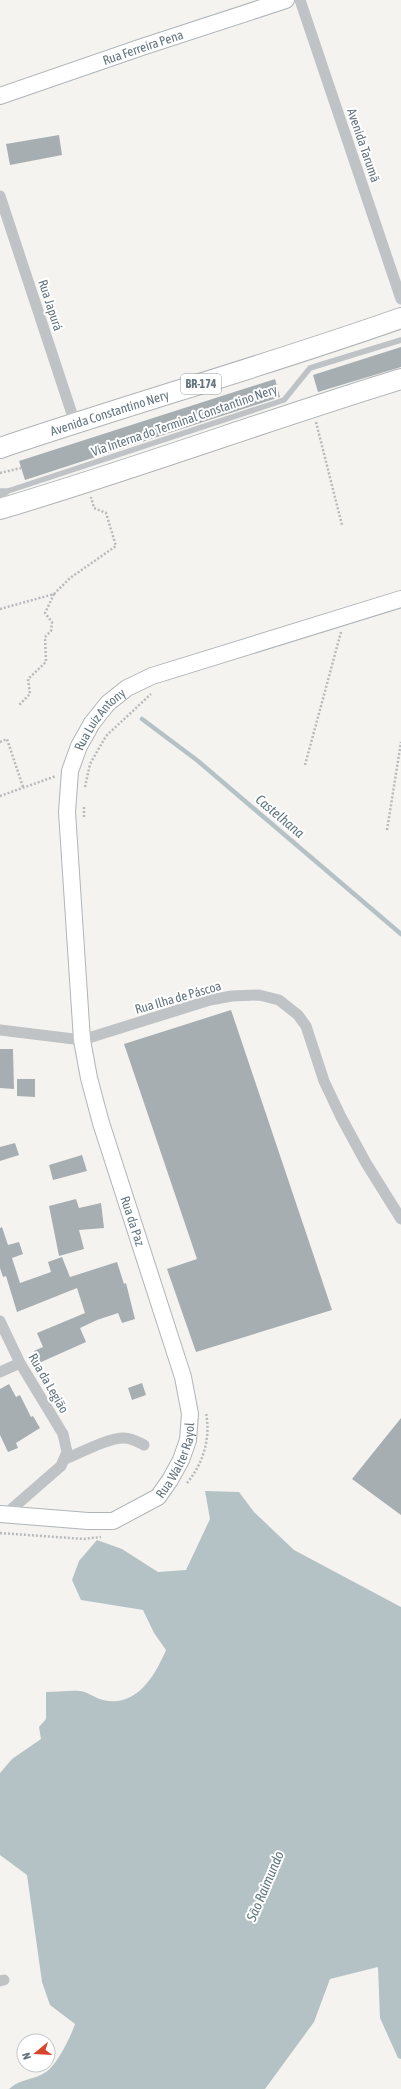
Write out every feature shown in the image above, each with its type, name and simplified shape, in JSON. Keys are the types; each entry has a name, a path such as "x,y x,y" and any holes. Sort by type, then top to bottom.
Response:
{"highway":[{"name":"Avenida Constantino Nery","path":"0,448 75,423 309,351 401,318"},
{"path":"0,509 86,484 312,406 401,379"}],"street":[{"name":"Rua Ferreira Pena","path":"0,96 142,47 286,0"},
{"name":"Avenida Tarumã","path":"300,0 401,299"},
{"name":"Rua Japurá","path":"0,196 75,423"},
{"name":"Rua Luiz Antony","path":"82,1040 67,812 70,771 79,746 92,723 108,703 127,688 152,676 401,599"},
{"name":"Rua Ilha de Páscoa","path":"0,1030 82,1040 210,1000 232,996 258,995 280,1000 298,1015 306,1026 324,1081 341,1117 401,1220"},
{"name":"Rua da Paz","path":"82,1040 88,1078 101,1123 183,1377 188,1402"},
{"name":"Rua da Legião","path":"0,1321 20,1363 62,1434 67,1447 65,1459"},
{"path":"0,1372 20,1363"},
{"name":"Rua Walter Rayol","path":"3,1513 88,1521 113,1521 158,1497 170,1480 181,1460 188,1440 191,1426 188,1402"},
{"path":"3,1513 61,1466 65,1459 112,1440 124,1438 135,1440 144,1445"}],"lane":[{"name":"Via Interna do Terminal Constantino Nery","path":"8,491 284,400 310,368 401,340"},
{"path":"0,491 8,491"},
{"path":"0,497 8,491"}],"path":[{"path":"312,406 342,525"},
{"path":"0,473 20,468"},
{"path":"19,705 30,694 28,679 46,662 45,637 50,631 52,622 45,613 54,594 70,578 116,546 106,513 94,508 86,484"},
{"path":"0,609 54,594"},
{"path":"305,765 345,616"},
{"path":"0,742 7,739 23,787"},
{"path":"387,830 401,742"},
{"path":"0,796 70,771"}],"water":[{"name":"São Raimundo","path":"205,1491 239,1492 254,1512 294,1550 401,1607 401,2059 398,2058 380,2018 378,1967 330,1979 314,2022 265,2089 9,2089 18,2083 45,2073 56,2073 56,2061 75,2024 50,2005 42,1982 27,1875 0,1855 0,1773 12,1759 41,1739 39,1727 46,1719 46,1692 80,1691 103,1700 115,1701 125,1699 135,1695 143,1688 156,1670 166,1650 154,1633 143,1610 81,1600 72,1580 79,1561 97,1540 122,1549 158,1572 186,1570 210,1519"}],"building":[{"path":"59,135 62,155 10,165 6,144"},
{"path":"401,347 401,367 318,392 313,375"},
{"path":"275,379 280,397 25,480 19,461"},
{"path":"231,1010 332,1310 196,1352 167,1269 197,1259 124,1044"},
{"path":"0,1049 13,1049 14,1089 0,1088"},
{"path":"17,1079 35,1079 35,1097 17,1096"},
{"path":"15,1143 19,1155 0,1161 0,1147"},
{"path":"82,1155 87,1171 53,1180 49,1165"},
{"path":"76,1199 79,1208 101,1203 104,1228 79,1230 84,1249 59,1256 49,1206"},
{"path":"2,1227 8,1245 19,1242 23,1254 12,1258 20,1283 51,1272 48,1262 62,1257 70,1277 117,1262 124,1284 126,1283 135,1319 122,1323 118,1313 97,1320 80,1328 86,1342 39,1363 34,1351 43,1347 37,1333 85,1313 77,1288 17,1312 6,1276 3,1277 0,1268 0,1228"},
{"path":"142,1383 146,1395 132,1400 128,1388"},
{"path":"9,1384 16,1397 20,1395 31,1417 33,1416 40,1428 16,1443 18,1448 8,1452 0,1435 0,1389"},
{"path":"401,1418 401,1515 352,1479"}],"waterway":[{"name":"Castelhana","path":"142,719 198,761 401,934"}]}
